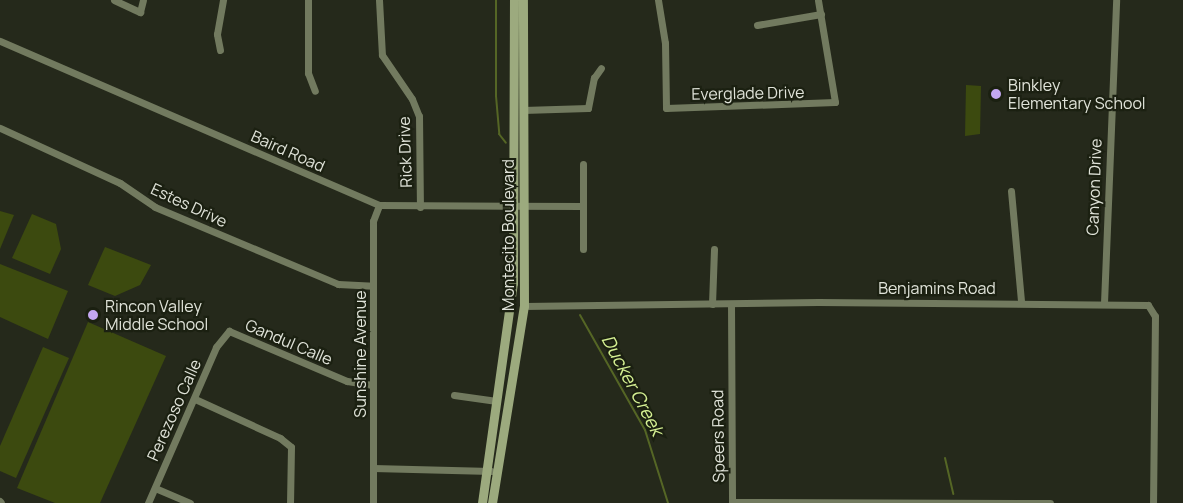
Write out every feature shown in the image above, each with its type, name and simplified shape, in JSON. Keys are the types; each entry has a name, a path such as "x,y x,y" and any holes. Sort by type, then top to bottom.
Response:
{"main road":[{"name":"Montecito Boulevard","path":"482,503 492,471 524,306 518,206 514,0"},
{"name":"Montecito Boulevard","path":"492,503 497,401 511,311 524,110 523,0"}],"street":[{"path":"114,0 140,12 143,0"},
{"path":"220,50 217,34 223,0"},
{"path":"308,0 308,73 315,91"},
{"name":"Rick Drive","path":"379,0 382,56 412,99 419,116 420,207"},
{"name":"Everglade Drive","path":"658,0 665,43 666,108 835,102 818,0"},
{"name":"Canyon Drive","path":"1104,303 1116,0"},
{"path":"757,25 821,14"},
{"name":"Baird Road","path":"0,41 379,205 583,206"},
{"path":"524,110 588,108 594,78 601,68"},
{"name":"Estes Drive","path":"0,128 120,183 155,207 338,284 373,286"},
{"path":"583,164 584,249"},
{"path":"1011,191 1020,301"},
{"name":"Sunshine Avenue","path":"373,503 373,221 379,205"},
{"path":"712,304 714,249"},
{"name":"Benjamins Road","path":"524,306 1020,301 1148,304 1155,316 1153,503"},
{"name":"Speers Road","path":"731,304 732,502 1050,503"},
{"name":"Gandul Calle","path":"229,331 347,381 373,384"},
{"name":"Perezoso Calle","path":"148,503 216,347 229,331"},
{"path":"454,395 497,401"},
{"path":"195,399 280,438 291,447 290,503"},
{"path":"374,468 492,471"},
{"path":"154,488 190,503"}],"green space":[{"path":"966,85 981,86 980,134 965,136"},
{"path":"0,211 14,215 0,249"},
{"path":"32,214 56,224 61,249 50,274 12,258"},
{"path":"105,247 151,265 140,285 115,296 88,285"},
{"path":"0,264 68,291 48,339 0,317"},
{"path":"88,322 166,356 100,503 55,503 17,488"},
{"path":"43,347 69,358 16,478 0,471 0,446"}],"waterway":[{"name":"Ducker Creek","path":"496,0 496,96 499,134 506,143"},
{"name":"Ducker Creek","path":"580,315 645,430 668,503"},
{"path":"945,458 953,494"}],"place":[{"name":"Binkley Elementary School","path":"996,94"},
{"name":"Rincon Valley Middle School","path":"93,315"}]}
